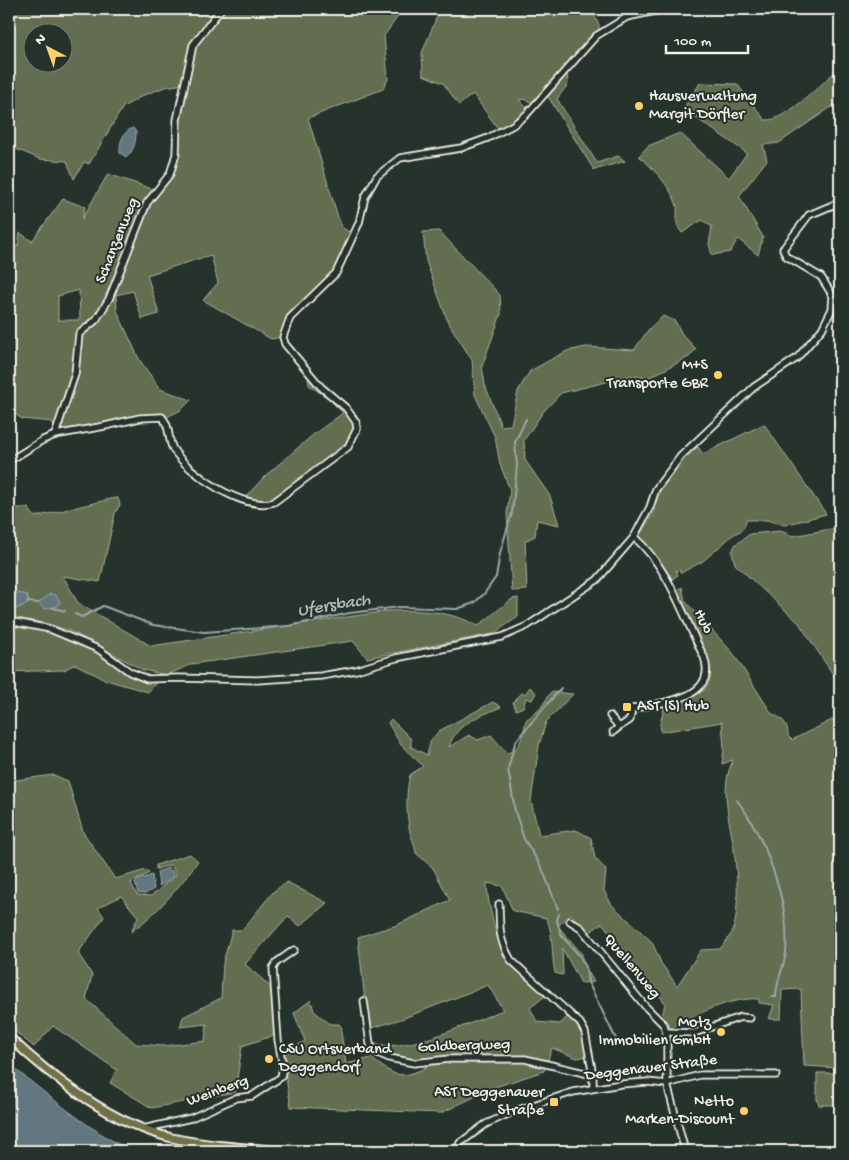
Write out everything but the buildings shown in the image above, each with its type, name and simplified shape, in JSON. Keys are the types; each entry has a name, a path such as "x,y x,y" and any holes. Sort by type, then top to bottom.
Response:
{"main road":[{"path":"9,1037 67,1084 116,1116 143,1129 171,1138 285,1151"}],"street":[{"name":"Schanzenweg","path":"55,435 75,374 79,334 96,320 109,299 147,202 170,174 176,154 177,120 193,45 222,9"},
{"path":"9,461 42,440 55,435 140,418 162,417 168,424 173,448 197,476 252,503 264,505 274,502 348,447 357,429 356,422 346,408 311,377 285,344 283,337 290,318 336,273 359,223 366,197 377,176 400,158 461,148 513,126 526,115 596,36 627,17 665,9"},
{"path":"9,621 50,629 98,649 130,672 147,680 179,678 257,680 321,676 356,670 436,649 502,637 527,626 597,580 634,538 650,507 656,489 681,456 754,387 797,358 822,328 834,302 833,296 822,277 782,252 785,244 809,215 840,202"},
{"name":"Hub","path":"619,727 630,720 632,709 663,703 696,692 707,679 708,668 665,571 647,548 634,538"},
{"path":"610,716 619,727 613,732"},
{"path":"499,904 500,939 510,960 580,1023 585,1032 593,1074 593,1088"},
{"name":"Quellenweg","path":"570,921 581,928 645,1006 664,1025 666,1032"},
{"name":"Weinberg","path":"143,1129 191,1118 236,1098 252,1096 281,1077 283,1067 278,1040 273,968 277,962 294,950"},
{"name":"Goldbergweg","path":"364,1001 370,1044 373,1051 389,1058 414,1063 449,1059 525,1059 593,1074"},
{"path":"685,1151 682,1131 667,1084 666,1032 694,1032 741,1017 750,1018"},
{"name":"Deggenauer Straße","path":"456,1151 460,1142 487,1123 546,1101 593,1088 647,1082 667,1084 700,1075 776,1075"}],"green space":[{"path":"9,9 403,9 384,36 388,79 383,89 308,118 341,227 354,235 336,273 290,318 283,337 271,339 203,300 218,283 211,255 147,275 159,314 142,319 133,291 116,295 117,311 139,359 160,389 191,400 181,410 165,418 140,417 55,435 52,422 22,419 9,410 9,250 18,246 20,233 32,241 63,199 85,207 82,219 108,174 155,190 170,175 177,154 176,136 184,84 165,87 144,95 123,107 89,164 84,162 74,179 67,161 40,159 9,146","holes":["79,290 80,320 58,320 58,296"]},
{"path":"440,9 591,9 599,25 599,30 533,103 524,99 519,100 527,108 525,113 499,130 473,94 459,105 443,83 423,75 422,53"},
{"path":"840,67 840,101 779,143 763,145 767,160 739,196 763,237 758,255 738,239 730,252 712,255 709,244 712,227 702,220 682,233 677,225 677,207 670,190 639,156 648,146 680,133 729,178 747,153 683,109 700,83 737,84 765,120 774,119 794,108"},
{"path":"567,73 568,84 557,99 597,163 618,156 625,161 594,170 547,95"},
{"path":"439,231 500,295 501,314 482,366 485,385 501,426 511,425 518,391 530,371 567,351 586,347 634,350 649,329 663,316 675,321 682,334 696,349 689,357 648,378 631,376 561,393 543,412 524,440 525,460 550,496 559,525 537,520 535,536 525,541 527,590 512,591 507,513 510,490 500,464 495,437 475,395 472,360 448,322 426,261 423,232"},
{"path":"308,378 344,408 353,420 354,429 348,440 337,451 307,475 271,499 262,502 246,497 264,477 314,434 343,413 328,398 309,385"},
{"path":"764,424 826,514 785,525 767,520 746,520 743,529 734,534 703,561 681,573 679,569 676,571 678,575 672,579 658,558 638,538 655,510 650,507 658,488 674,465 689,452 698,447 703,454"},
{"path":"118,498 120,505 115,513 100,582 63,576 78,603 151,646 388,611 434,612 456,617 478,626 512,599 518,598 518,617 493,634 367,658 353,641 192,664 167,675 143,670 70,631 45,623 9,617 9,607 15,609 29,603 27,595 9,596 9,508 28,508 35,517"},
{"path":"836,528 840,538 840,685 799,623 735,564 732,552 735,545 750,534 781,531 793,536"},
{"path":"682,587 685,601 733,653 772,714 784,722 788,736 792,740 840,716 840,1068 804,1066 801,989 782,990 781,1019 769,1019 774,1005 759,1003 759,999 748,999 703,1012 672,1027 673,1031 670,1031 662,1017 665,1003 602,923 588,934 571,914 558,926 582,954 582,961 594,982 581,983 562,948 563,975 555,973 550,930 546,918 513,911 502,886 487,883 494,924 504,956 512,966 536,985 545,996 530,1008 537,1022 560,1024 568,1016 573,1019 584,1038 588,1056 577,1058 552,1048 544,1071 495,1087 441,1113 291,1107 282,1055 305,1041 294,1013 311,1000 314,1011 330,1024 339,1024 342,1028 346,1064 371,1058 385,1069 403,1075 426,1067 427,1061 414,1062 373,1051 370,1044 388,1045 420,1041 503,1010 488,985 404,1018 372,1028 365,1001 358,937 397,925 450,900 433,868 416,853 409,827 407,794 410,775 423,766 401,745 388,723 391,719 411,739 411,747 427,755 431,740 439,731 493,702 501,707 477,717 463,726 452,739 449,747 469,735 478,740 491,735 507,753 519,744 526,720 540,709 551,692 573,694 546,722 539,745 531,801 539,835 576,830 591,838 595,858 606,870 604,891 612,905 652,942 661,963 677,986 701,950 720,949 732,932 737,912 735,859 726,793 729,771 733,760 722,764 724,749 722,722 661,732 660,724 665,705 700,693 709,683 711,671 705,650 675,591"},
{"path":"9,623 42,630 74,641 94,650 124,669 156,683 148,692 106,680 75,664 64,670 9,672"},
{"path":"530,687 536,693 532,700 526,698 523,707 516,710 513,702 522,693 525,694"},
{"path":"53,775 68,781 83,832 115,879 146,870 149,873 131,883 137,895 151,896 176,875 171,865 156,869 156,865 190,854 198,861 167,900 131,932 138,917 121,896 98,908 104,917 78,953 92,975 86,999 136,1044 164,1046 205,1041 207,1024 180,1027 183,1017 221,998 223,963 232,930 242,930 274,891 287,882 327,903 300,926 288,916 245,964 275,991 278,1034 242,1046 235,1092 152,1108 110,1083 117,1070 53,1026 34,1047 9,1027 9,781"},
{"path":"817,1073 840,1073 840,1105 819,1105 817,1099"}],"water":[{"path":"133,128 136,132 135,143 133,149 126,157 120,153 120,145 124,135"},
{"path":"18,593 27,595 29,603 15,609 9,607 9,596"},
{"path":"50,594 56,595 60,602 58,606 44,609 39,603"},
{"path":"168,868 173,872 173,876 159,886 157,872"},
{"path":"152,875 154,889 145,894 138,893 135,883"},
{"path":"9,1064 83,1122 131,1151 9,1151"}],"waterway":[{"name":"Ufersbach","path":"75,614 82,617 103,606 153,625 204,632 289,626 350,613 400,607 457,609 474,603 484,594 496,577 500,553 512,513 517,466 515,442 526,419"},
{"name":"Ufersbach","path":"27,602 39,603"},
{"name":"Ufersbach","path":"53,608 65,611"},
{"path":"558,909 542,868 524,839 515,811 508,769 515,743 561,688"},
{"path":"737,800 748,815 766,852 774,872 784,913 786,952 777,985 776,997 772,997"},
{"path":"559,914 557,920 561,935 580,956 586,967 588,982 617,1041"},
{"path":"639,1067 641,1078"}],"place":[{"name":"Hausverwaltung Margit Dörfler","path":"639,106"},
{"name":"M+S Transporte GBR","path":"718,375"},
{"name":"AST (S) Hub","path":"627,707"},
{"name":"Motz Immobilien GmbH","path":"721,1032"},
{"name":"CSU Ortsverband Deggendorf","path":"269,1059"},
{"name":"AST Deggenauer Straße","path":"554,1102"},
{"name":"Netto Marken-Discount","path":"744,1111"}]}
